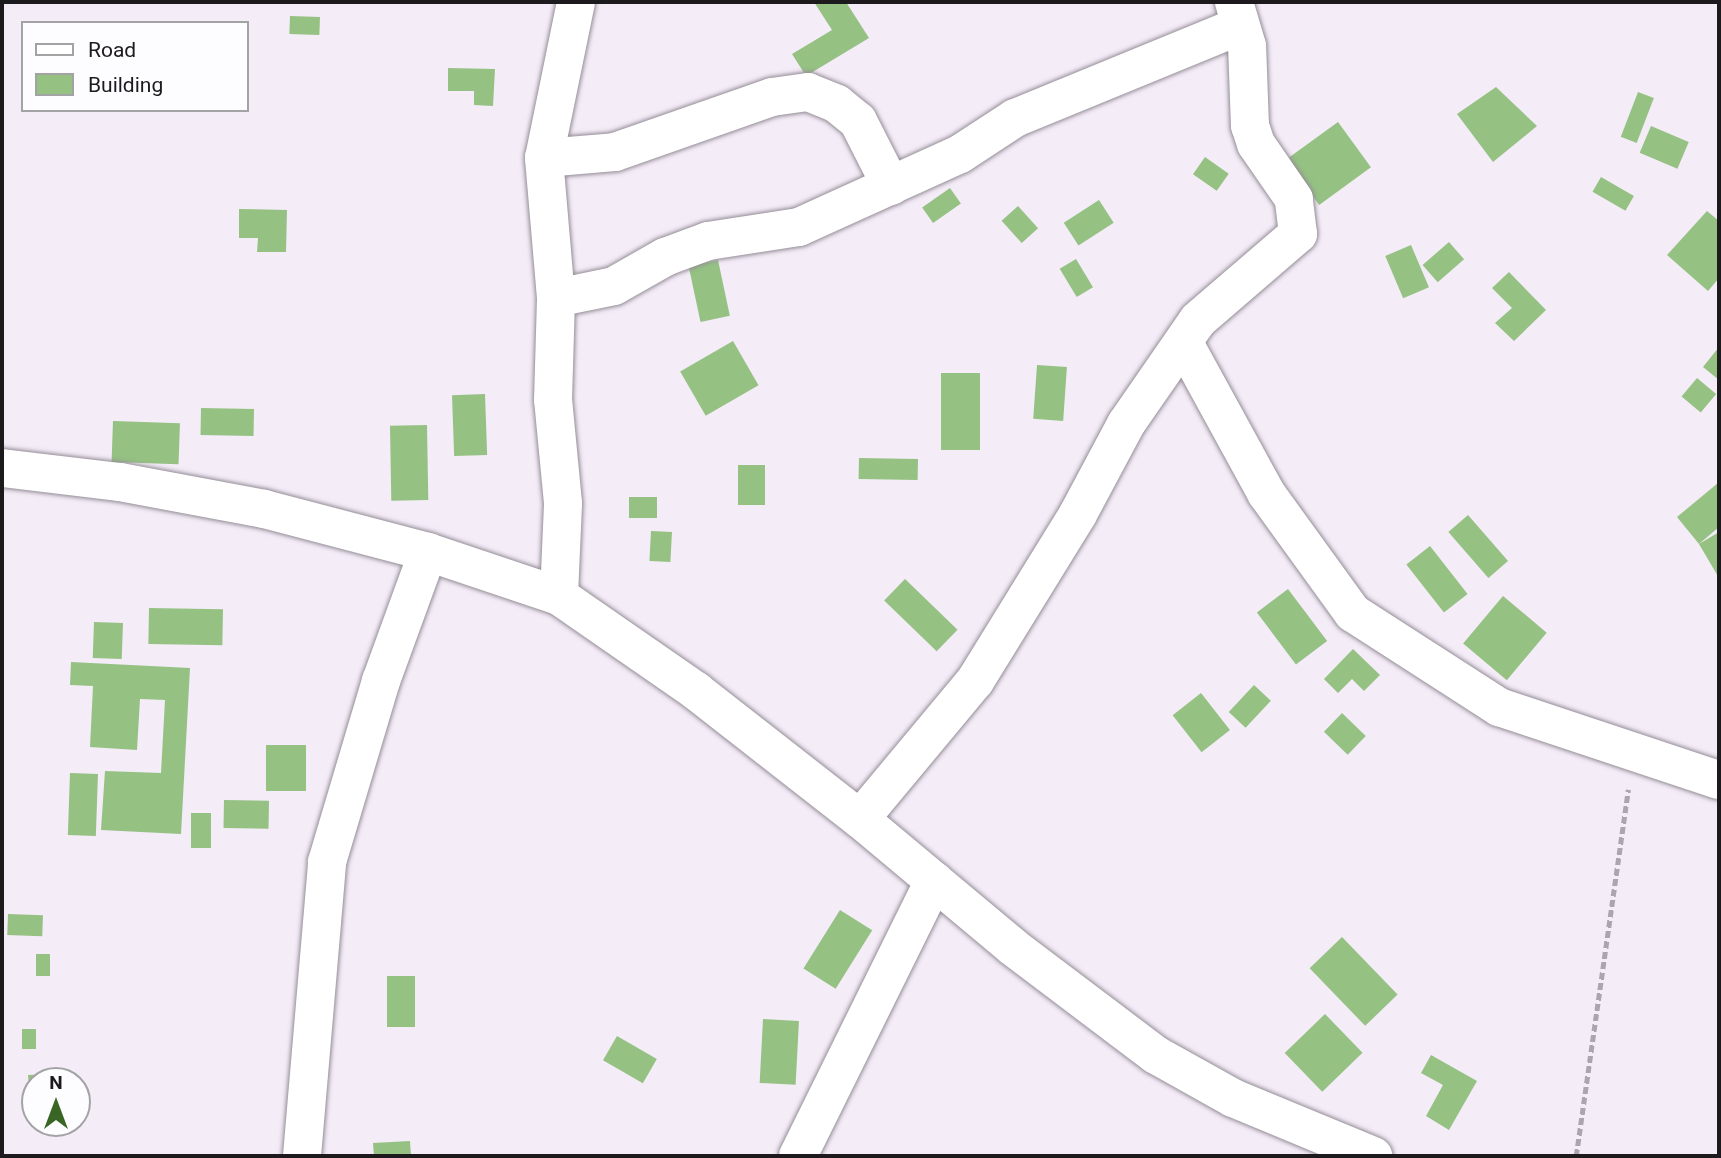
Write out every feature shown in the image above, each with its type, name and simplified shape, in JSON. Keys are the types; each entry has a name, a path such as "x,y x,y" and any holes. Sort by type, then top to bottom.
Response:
{"street":[{"path":"559,596 563,503 553,400 556,298 544,158 576,2"},
{"path":"556,298 614,286 665,257 708,241 799,227 960,154 1015,118 1237,14 1247,46 1250,126 1256,144 1294,199 1300,224 1298,234 1198,320 1126,424 1077,514 975,681 860,819"},
{"path":"544,158 615,152 772,97 807,92 837,104 859,121 891,186"},
{"path":"1184,343 1266,493 1353,613 1499,707 1719,780"},
{"path":"2,468 120,482 264,509 428,552 559,596 696,691 860,819 1013,947 1156,1055 1233,1098 1373,1156"},
{"path":"302,1156 327,862 381,681 428,552"},
{"path":"798,1156 934,881"}],"path":[{"path":"1576,1156 1633,751"}],"building":[{"path":"814,2 846,2 869,38 806,76 792,54 832,30"},
{"path":"290,16 320,17 319,35 289,34"},
{"path":"448,68 495,69 493,106 474,105 474,91 448,91"},
{"path":"1496,87 1537,126 1493,162 1457,114"},
{"path":"1638,92 1654,98 1637,143 1621,137"},
{"path":"1338,122 1371,167 1319,205 1286,160"},
{"path":"1651,126 1689,142 1677,169 1640,153"},
{"path":"1205,157 1229,174 1217,191 1193,174"},
{"path":"1601,177 1634,196 1625,211 1592,192"},
{"path":"950,188 961,204 933,223 922,208"},
{"path":"1099,200 1114,223 1078,246 1064,223"},
{"path":"1018,206 1038,228 1022,243 1002,221"},
{"path":"239,209 287,210 286,252 257,252 258,238 239,238"},
{"path":"1707,211 1719,221 1719,278 1708,291 1667,255"},
{"path":"1449,242 1464,259 1438,282 1423,265"},
{"path":"1411,245 1429,287 1403,298 1385,256"},
{"path":"1076,259 1093,287 1077,297 1060,269"},
{"path":"718,260 730,316 701,322 689,266"},
{"path":"1509,272 1546,310 1514,341 1495,323 1512,308 1492,288"},
{"path":"733,341 758,385 706,416 680,372"},
{"path":"1719,347 1719,380 1703,367"},
{"path":"1037,365 1067,367 1063,421 1033,419"},
{"path":"941,373 980,373 980,450 941,450"},
{"path":"1697,378 1716,394 1701,412 1682,396"},
{"path":"485,394 487,455 454,456 452,395"},
{"path":"201,408 254,409 254,436 201,435"},
{"path":"113,421 180,423 179,464 112,462"},
{"path":"427,425 428,500 391,501 390,426"},
{"path":"859,458 918,459 918,480 859,479"},
{"path":"738,465 765,465 765,505 738,505"},
{"path":"1718,483 1719,527 1699,544 1677,517"},
{"path":"629,497 657,497 657,518 629,518"},
{"path":"1468,515 1508,561 1488,578 1448,532"},
{"path":"651,531 672,532 670,562 649,561"},
{"path":"1719,532 1719,578 1699,544"},
{"path":"1430,546 1468,594 1444,613 1406,564"},
{"path":"905,579 958,630 937,651 884,601"},
{"path":"1288,589 1327,641 1296,664 1257,612"},
{"path":"1503,596 1547,633 1507,680 1463,643"},
{"path":"149,608 223,609 222,645 148,644"},
{"path":"94,622 123,623 122,659 93,658"},
{"path":"1353,649 1380,675 1364,691 1352,679 1338,693 1324,679"},
{"path":"71,662 190,668 181,834 101,830 105,771 161,773 165,700 140,699 137,750 90,747 93,686 70,685"},
{"path":"1254,685 1271,701 1246,728 1229,712"},
{"path":"1201,693 1230,730 1202,752 1173,715"},
{"path":"1342,713 1366,736 1348,755 1324,732"},
{"path":"266,745 306,745 306,791 266,791"},
{"path":"70,773 98,774 96,836 68,835"},
{"path":"224,800 269,801 269,829 224,828"},
{"path":"191,813 211,813 211,848 191,848"},
{"path":"840,910 872,930 836,989 803,969"},
{"path":"8,914 43,915 42,936 7,935"},
{"path":"1342,937 1398,995 1365,1026 1310,968"},
{"path":"36,954 50,954 50,976 36,976"},
{"path":"387,976 415,976 415,1027 387,1027"},
{"path":"1325,1014 1363,1053 1322,1092 1285,1053"},
{"path":"763,1019 799,1021 796,1085 760,1083"},
{"path":"22,1029 36,1029 36,1049 22,1049"},
{"path":"617,1036 657,1059 643,1083 603,1060"},
{"path":"1431,1055 1477,1081 1449,1130 1426,1116 1443,1085 1421,1073"},
{"path":"410,1141 411,1156 374,1156 373,1143"}]}
